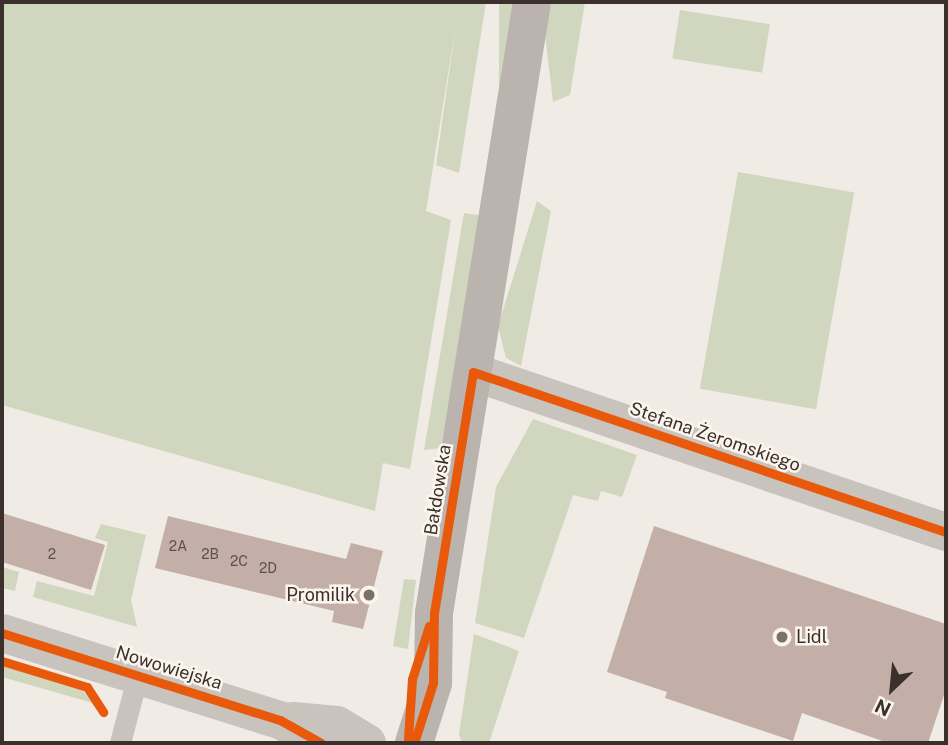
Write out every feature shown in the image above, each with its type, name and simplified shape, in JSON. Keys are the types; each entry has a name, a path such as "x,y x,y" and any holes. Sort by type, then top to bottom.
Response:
{"street":[{"name":"Bałdowska","path":"414,743 433,683 434,613 533,2"},
{"name":"Stefana Żeromskiego","path":"473,372 946,532"},
{"name":"Bałdowska","path":"408,743 412,679 434,613"},
{"name":"Nowowiejska","path":"2,633 281,720 321,743"},
{"name":"Nowowiejska","path":"281,720 337,724 367,743"}],"lane":[{"path":"120,743 138,674"}],"green space":[{"path":"2,2 486,2 459,173 436,165 456,24 426,211 451,220 410,469 383,463 375,511 2,405"},
{"path":"499,2 513,2 513,205 499,205"},
{"path":"551,2 585,2 570,95 553,102 545,34"},
{"path":"680,10 770,24 762,73 672,58"},
{"path":"738,172 854,192 816,409 700,389"},
{"path":"537,201 551,211 521,366 506,358 498,326"},
{"path":"464,213 484,216 441,448 424,450"},
{"path":"533,419 637,455 622,497 601,491 598,501 573,495 524,638 475,623 496,487"},
{"path":"101,524 146,535 131,600 137,627 33,597 37,581 94,596 108,542 95,538"},
{"path":"2,567 19,572 15,591 2,588"},
{"path":"404,579 416,580 408,649 393,646"},
{"path":"474,634 519,651 489,743 462,743 459,734"},
{"path":"2,666 81,689 93,703 2,677"}],"building":[{"path":"2,513 105,545 91,590 2,562"},
{"path":"168,516 346,559 351,543 383,551 363,629 332,622 334,611 155,568"},
{"name":"Lidl","path":"654,526 946,624 946,689 928,743 888,743 802,713 793,741 665,698 667,692 607,672"}],"cycle path":[{"path":"414,743 433,683 434,613 473,372 946,532"},
{"path":"408,739 412,679 429,626"},
{"path":"2,633 280,720 321,743"},
{"path":"2,661 87,687 103,712"}],"place":[{"name":"Promilik","path":"369,595"},
{"name":"Lidl","path":"782,637"}]}
